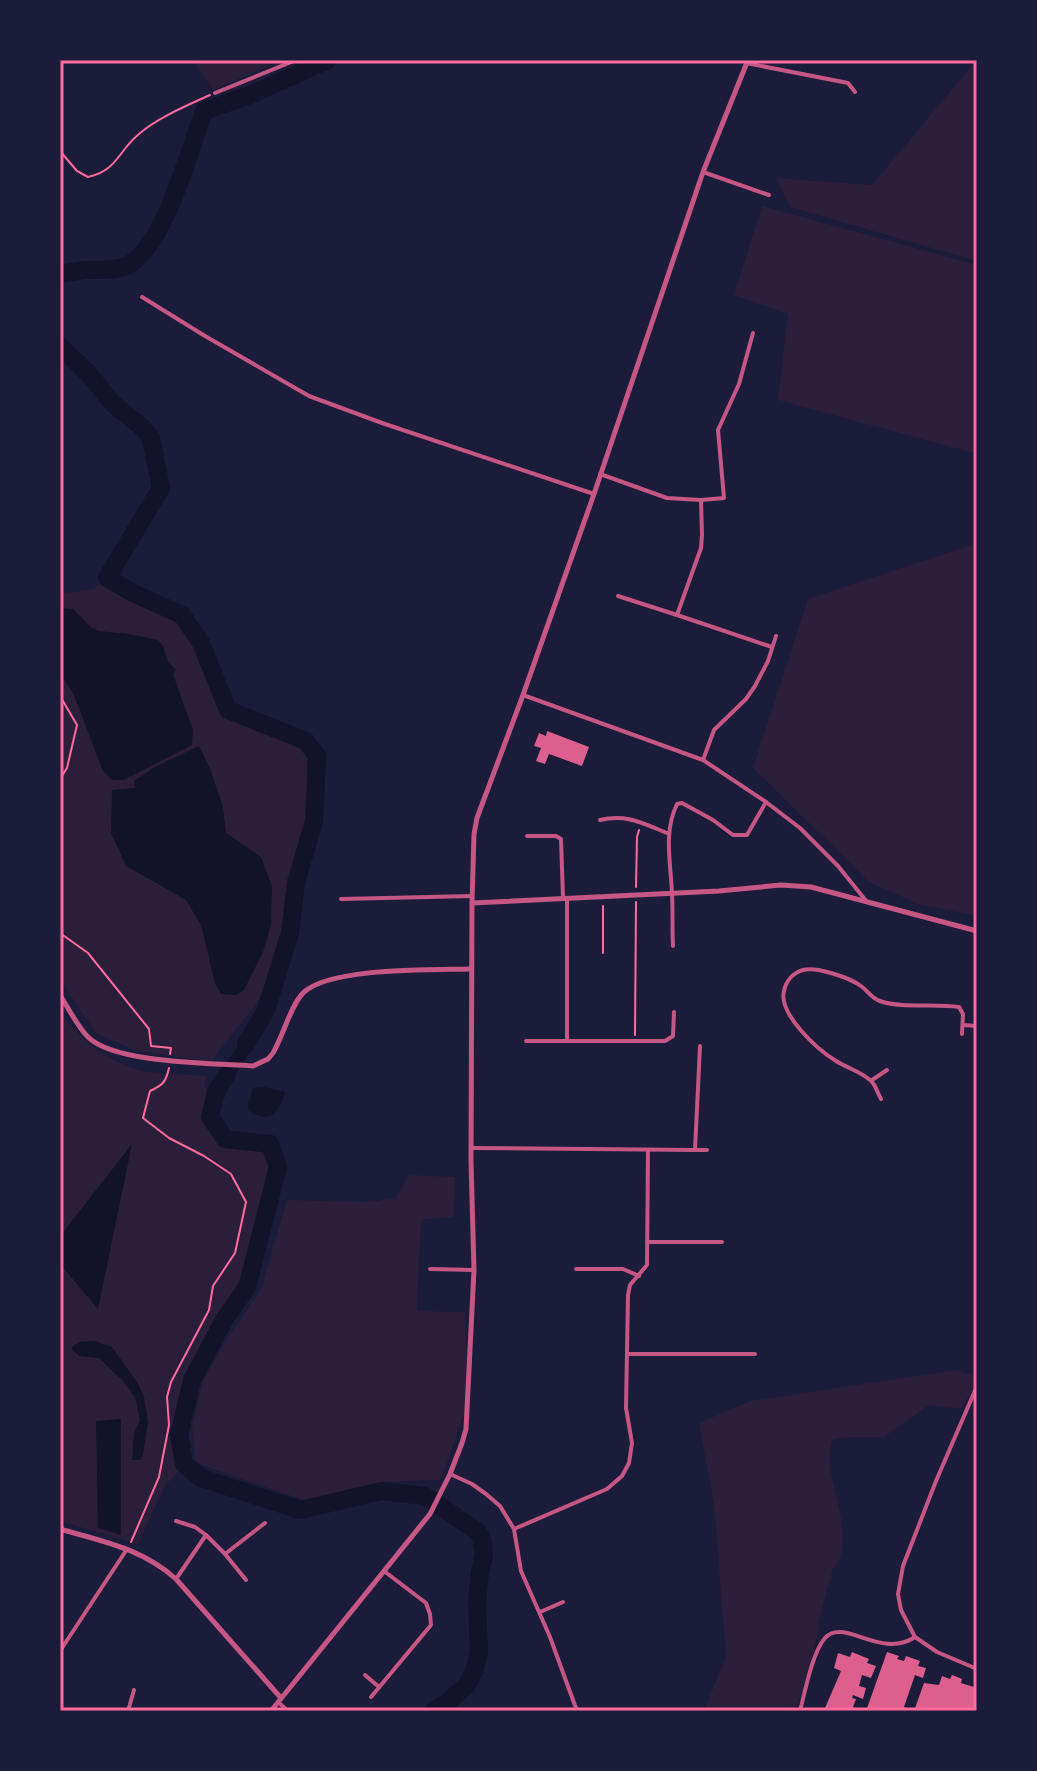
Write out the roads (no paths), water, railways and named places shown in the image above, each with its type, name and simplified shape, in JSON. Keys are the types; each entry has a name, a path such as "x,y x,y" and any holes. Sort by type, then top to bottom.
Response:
{"street":[{"path":"215,93 296,60"},
{"path":"271,1711 430,1514 462,1443 468,1412 474,1270 471,969 477,818 594,494 703,172 747,62 848,83 855,92"},
{"path":"703,172 769,195"},
{"path":"142,297 309,396 594,494"},
{"path":"600,474 667,498 724,498 718,430 739,384 753,333"},
{"path":"677,615 701,548 701,500"},
{"path":"618,596 772,647"},
{"path":"703,760 714,730 755,686 776,636"},
{"path":"523,695 703,760 800,828 838,866 868,903"},
{"path":"673,946 668,833 677,804 682,803 713,820 733,835 747,835 766,802"},
{"path":"600,820 629,817 668,833"},
{"path":"527,836 556,836 561,839 567,1041"},
{"path":"341,899 604,897 781,885 811,887 977,931"},
{"path":"60,995 89,1038 101,1044 131,1055 170,1061 253,1066 273,1053 299,998 315,984 328,979 394,970 471,969"},
{"path":"881,1099 872,1081 827,1055 790,1016 782,996 789,979 797,972 818,969 860,985 876,999 897,1004 959,1007 963,1014 962,1034"},
{"path":"526,1041 665,1041 673,1036 674,1012"},
{"path":"963,1025 977,1026"},
{"path":"695,1150 700,1046"},
{"path":"872,1081 887,1070"},
{"path":"471,1148 707,1150"},
{"path":"514,1529 607,1489 622,1476 629,1463 632,1451 626,1408 628,1289 647,1265 648,1150"},
{"path":"647,1242 722,1242"},
{"path":"430,1269 474,1270"},
{"path":"576,1269 623,1269 639,1276"},
{"path":"628,1354 755,1354"},
{"path":"977,1386 903,1566 898,1594 901,1610 915,1637 937,1652 977,1669"},
{"path":"450,1474 472,1484 500,1506 514,1529 521,1571 540,1612 577,1711"},
{"path":"176,1521 195,1527 206,1535 246,1580"},
{"path":"225,1554 265,1523"},
{"path":"60,1529 127,1549 152,1561 176,1579 288,1711"},
{"path":"176,1579 206,1535"},
{"path":"60,1651 127,1549"},
{"path":"371,1697 431,1625 426,1603 384,1571"},
{"path":"540,1612 563,1602"},
{"path":"800,1711 810,1672 820,1646 829,1635 836,1631 843,1632 888,1645 907,1642 915,1637"},
{"path":"365,1675 379,1687"},
{"path":"128,1711 134,1690"}],"waterway":[{"path":"60,274 118,269 141,255 153,239 174,196 204,111 250,95 328,60"},
{"path":"60,346 90,375 112,403 151,438 161,488 107,578 182,615 201,643 228,710 306,741 317,756 314,821 296,882 290,933 266,1010 246,1044"},
{"path":"226,1076 216,1092 210,1117 225,1139 270,1144 278,1167 247,1287 224,1320 192,1380 179,1434 184,1464 201,1478 300,1510 382,1491 425,1496 477,1531 482,1539 484,1555 477,1601 479,1652 475,1669 467,1685 433,1711"}]}
